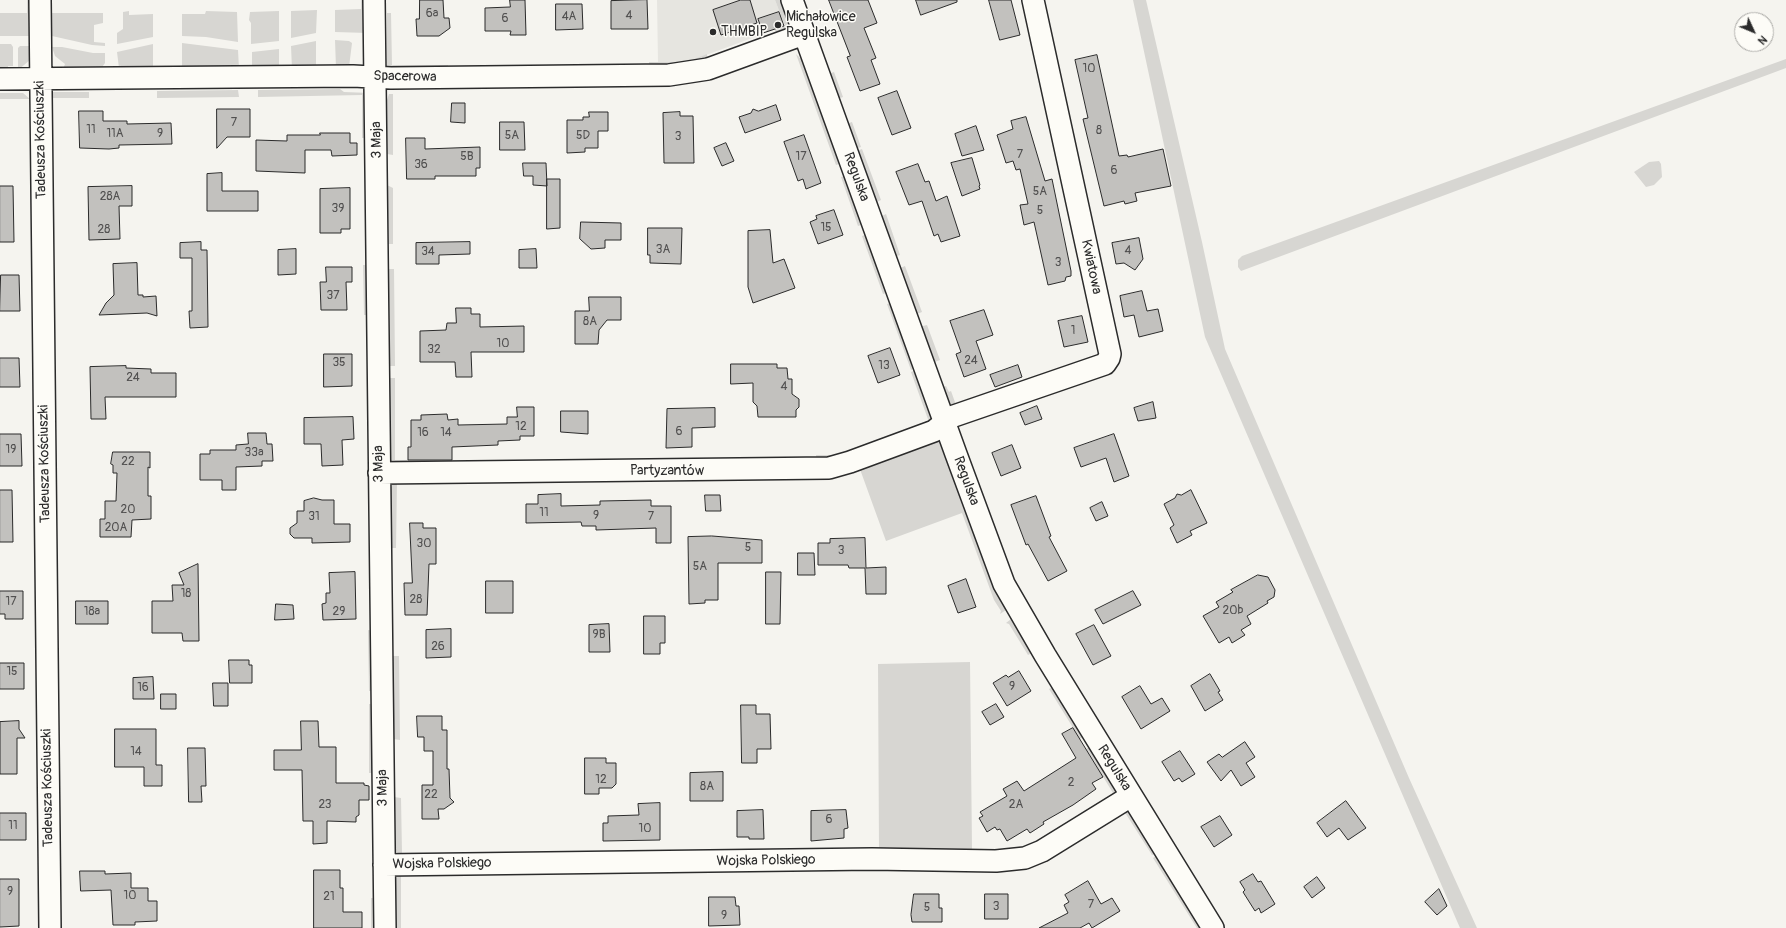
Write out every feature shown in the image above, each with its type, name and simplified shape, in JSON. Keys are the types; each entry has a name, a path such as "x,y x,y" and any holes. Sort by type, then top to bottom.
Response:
{"street":[{"name":"Tadeusza Kościuszki","path":"40,0 50,928"},
{"name":"3 Maja","path":"374,0 385,928"},
{"name":"Regulska","path":"792,0 944,422 1007,589 1027,625 1213,928"},
{"name":"Kwiatowa","path":"944,422 951,417 1103,364 1108,361 1110,356 1033,0"},
{"name":"Spacerowa","path":"0,79 399,78 677,75 716,67 804,34"},
{"name":"Partyzantów","path":"380,473 822,469 850,462 934,431 944,422"},
{"name":"Wojska Polskiego","path":"384,865 872,859 979,861 1016,860 1030,857 1042,851 1131,796"}],"shaded area":[{"path":"27,0 33,0 33,36 0,36 0,13 27,13"},
{"path":"361,0 368,0 368,33 335,32 335,10 361,9"},
{"name":"THMBIP","path":"657,0 775,0 782,18 772,23 774,30 687,62 658,62"},
{"path":"775,0 781,0 790,25 777,35 775,30 785,26"},
{"path":"1133,0 1146,0 1225,349 1409,778 1477,928 1460,928 1205,337"},
{"path":"317,10 316,33 291,38 291,11"},
{"path":"129,11 129,15 153,14 153,37 117,44 117,33 123,29 123,12"},
{"path":"206,11 237,12 238,42 206,37 182,36 182,14 205,14"},
{"path":"279,11 279,41 251,44 251,23 249,20 250,12"},
{"path":"52,13 103,13 103,23 94,25 94,42 105,43 105,46 92,45 52,36"},
{"path":"387,13 391,13 392,65 448,65 448,70 387,69"},
{"path":"335,40 349,41 352,43 349,67 336,68"},
{"path":"316,41 316,68 292,69 291,46"},
{"path":"182,43 238,50 239,69 182,69"},
{"path":"0,44 11,44 13,47 13,66 8,66 8,72 0,72"},
{"path":"153,44 153,70 119,68 117,52"},
{"path":"20,46 33,46 30,60 18,70 18,48"},
{"path":"52,47 62,47 93,53 105,53 105,63 100,70 63,69 65,64 55,56"},
{"path":"279,49 278,69 252,69 252,52"},
{"path":"707,54 707,61 649,67 649,62 687,62"},
{"path":"796,54 804,62 839,164 836,165"},
{"path":"1786,59 1786,68 1241,271 1238,267 1238,260 1242,256"},
{"path":"834,72 843,97 835,100 828,74"},
{"path":"340,89 344,92 370,93 370,138 362,138 362,95 258,97 258,90"},
{"path":"238,90 239,97 157,98 157,91"},
{"path":"53,92 89,92 89,98 49,98"},
{"path":"0,93 23,93 30,99 0,99"},
{"path":"389,94 393,94 393,155 387,154 387,100"},
{"path":"852,122 861,147 853,150 846,124"},
{"path":"862,149 881,200 872,204 854,152"},
{"path":"1659,161 1661,164 1662,177 1654,185 1646,187 1634,172 1649,162"},
{"path":"844,176 861,225 858,226 841,177"},
{"path":"387,185 393,188 393,244 388,244"},
{"path":"886,214 900,255 892,258 878,218"},
{"path":"865,235 886,293 883,294 862,236"},
{"path":"363,265 371,265 371,315 364,315"},
{"path":"905,266 922,312 912,316 898,269"},
{"path":"388,269 394,269 395,366 389,366"},
{"path":"890,303 913,369 911,370 887,304"},
{"path":"1097,324 1104,353 1099,359 982,400 1099,358 1101,351"},
{"path":"927,325 940,360 932,363 919,327"},
{"path":"914,371 933,423 850,456 817,461 816,455 837,455 929,422 911,372"},
{"path":"389,378 395,378 395,460 408,460 409,465 393,464 390,460"},
{"path":"946,386 949,392 951,391 956,405 967,405 958,408 950,407 945,403 939,389"},
{"path":"938,438 988,572 1006,610 1000,614 1001,611 994,600 962,513 886,541 859,467"},
{"path":"397,481 396,548 391,548 390,489"},
{"path":"1011,619 1032,653 1028,655 1009,624 1006,623"},
{"path":"368,630 375,631 375,691 369,691"},
{"path":"392,656 399,656 400,740 393,739"},
{"path":"970,662 972,849 879,850 878,664"},
{"path":"1053,687 1083,737 1080,739 1049,689"},
{"path":"369,704 375,704 376,773 369,773"},
{"path":"1089,747 1118,795 1088,816 1084,811 1113,793 1086,749"},
{"path":"394,797 401,798 402,853 405,853 405,859 394,850"},
{"path":"1128,810 1155,854 1152,855 1124,811"},
{"path":"1156,856 1201,928 1197,928 1153,858"},
{"path":"401,876 401,928 395,928 395,878"},
{"path":"371,898 378,898 378,928 371,928"}],"building":[{"path":"420,0 443,0 444,18 449,18 450,28 439,36 417,36 416,19 419,19"},
{"path":"510,0 525,0 526,35 510,35 511,31 485,31 485,8 510,7"},
{"path":"647,0 648,29 611,29 611,1"},
{"path":"741,0 750,0 757,23 721,35 713,10"},
{"path":"829,0 868,0 877,23 864,28 876,58 871,60 880,84 860,91 847,57 850,56"},
{"path":"916,0 957,0 957,2 921,15"},
{"path":"989,0 1011,0 1020,35 1000,40"},
{"path":"556,4 582,4 583,29 556,30"},
{"path":"779,12 784,26 763,33 758,19"},
{"path":"1097,55 1119,156 1127,155 1128,157 1163,149 1171,186 1135,193 1137,201 1125,204 1124,201 1104,206 1083,119 1088,118 1075,60"},
{"path":"897,91 911,128 892,135 878,98"},
{"path":"452,103 465,103 465,123 451,122"},
{"path":"776,105 781,120 745,133 739,117 751,113 753,109 758,111"},
{"path":"217,109 250,109 250,137 227,137 217,148"},
{"path":"79,111 103,111 103,121 127,121 127,124 171,123 172,144 119,145 119,148 109,149 80,148"},
{"path":"589,112 608,112 608,131 598,131 598,148 585,148 585,152 567,153 567,120 583,120 583,117 589,117"},
{"path":"680,112 680,116 693,116 694,163 664,163 663,113"},
{"path":"1026,117 1045,181 1052,179 1071,271 1071,276 1066,277 1065,281 1048,285 1034,222 1024,225 1020,205 1028,204 1020,169 1016,170 1013,161 1006,163 997,135 1013,129 1011,121"},
{"path":"500,122 524,122 525,150 500,150"},
{"path":"976,126 984,150 962,156 955,134"},
{"path":"320,133 350,133 350,143 357,143 357,155 332,156 331,150 305,150 305,173 256,171 256,140 287,141 287,135 320,135"},
{"path":"804,135 821,183 806,189 803,179 798,181 784,142"},
{"path":"406,138 425,138 425,149 480,147 480,168 476,168 476,176 435,176 435,179 407,179"},
{"path":"726,143 734,161 722,166 714,148"},
{"path":"972,158 980,189 962,196 951,163"},
{"path":"523,163 546,163 547,186 533,185 533,176 524,176"},
{"path":"918,164 925,182 929,181 936,201 947,196 960,236 941,242 938,234 934,236 922,201 909,205 896,172"},
{"path":"222,173 222,191 258,191 258,211 207,211 207,174"},
{"path":"547,179 560,179 560,228 547,229"},
{"path":"0,186 13,186 14,242 0,242"},
{"path":"132,186 132,206 119,206 120,239 89,240 88,187"},
{"path":"350,188 350,229 341,229 341,233 320,233 320,189"},
{"path":"834,210 843,235 818,244 810,222 817,219 816,216"},
{"path":"581,222 621,223 621,240 605,240 605,248 591,249 580,239"},
{"path":"648,228 682,228 681,264 650,263 650,255 648,255"},
{"path":"770,230 773,263 784,259 795,288 753,303 748,287 748,231"},
{"path":"1139,238 1143,259 1135,270 1124,263 1116,264 1112,243"},
{"path":"201,242 201,250 207,250 208,327 190,328 189,311 192,311 192,258 180,258 180,243"},
{"path":"470,242 470,254 439,255 439,264 416,264 416,243"},
{"path":"296,249 296,274 278,275 278,250"},
{"path":"536,249 537,268 519,268 519,250"},
{"path":"137,263 138,295 143,295 143,297 156,296 157,316 147,313 99,315 106,303 114,295 113,264"},
{"path":"326,267 352,267 352,282 346,282 347,310 321,310 320,282 326,282"},
{"path":"1,275 19,275 20,311 0,311"},
{"path":"1142,291 1147,311 1158,309 1163,331 1139,337 1134,315 1124,317 1120,296"},
{"path":"589,297 621,297 621,320 607,320 599,330 598,344 575,344 575,311 589,311"},
{"path":"456,308 471,308 471,314 480,314 480,327 524,326 524,352 471,352 472,377 456,377 455,362 420,362 420,331 446,330 447,323 456,323"},
{"path":"984,310 993,335 976,341 986,369 964,377 956,354 961,352 950,321"},
{"path":"1082,316 1088,342 1064,347 1058,321"},
{"path":"890,348 900,375 878,383 868,356"},
{"path":"324,354 352,354 352,386 324,387"},
{"path":"0,358 19,358 20,387 0,387"},
{"path":"731,364 777,364 777,368 787,368 788,379 792,379 792,394 799,399 799,407 796,410 796,417 758,417 757,406 753,402 753,383 731,384"},
{"path":"1018,365 1022,377 995,387 990,375"},
{"path":"126,366 126,368 151,369 151,373 176,373 176,397 105,397 106,419 91,419 90,367"},
{"path":"1153,402 1156,418 1138,421 1134,408"},
{"path":"1037,406 1042,419 1025,425 1020,413"},
{"path":"517,407 534,407 534,436 520,436 520,440 498,441 498,445 452,447 452,460 408,460 408,447 411,447 411,420 421,420 421,415 447,414 448,420 458,419 458,425 507,424 507,417 517,417"},
{"path":"715,408 715,427 692,428 692,447 666,448 667,409"},
{"path":"561,411 588,411 588,434 561,432"},
{"path":"353,417 354,439 342,440 343,465 322,466 321,444 304,444 304,418"},
{"path":"248,433 266,433 267,444 272,444 273,461 262,461 262,466 236,467 236,490 222,490 222,480 200,480 200,454 210,454 210,450 236,450 236,445 248,444"},
{"path":"0,434 21,434 22,466 0,466"},
{"path":"1114,434 1129,476 1114,482 1106,458 1081,467 1074,448"},
{"path":"1012,445 1021,468 1001,476 992,453"},
{"path":"113,452 150,452 150,468 148,467 148,496 151,496 151,519 132,520 131,537 100,537 100,519 105,519 105,501 116,501 117,473 113,473 113,465 111,464"},
{"path":"0,490 12,490 13,542 0,542"},
{"path":"1191,490 1207,523 1190,531 1192,535 1177,543 1170,528 1174,525 1164,504 1175,498 1177,494 1181,495"},
{"path":"561,494 561,506 600,505 600,501 651,500 651,506 671,506 671,543 656,543 656,528 596,530 596,526 582,526 581,522 526,523 526,504 538,504 538,495"},
{"path":"705,495 720,495 721,511 706,511"},
{"path":"1036,496 1051,536 1049,537 1067,571 1048,581 1028,544 1026,545 1011,505"},
{"path":"314,498 334,500 334,524 350,524 350,542 312,543 312,538 294,538 290,534 290,528 297,523 297,511 304,511 304,501"},
{"path":"1102,502 1108,516 1096,521 1090,508"},
{"path":"410,523 423,523 423,528 436,528 436,564 429,564 427,615 405,615 404,583 412,583"},
{"path":"712,536 762,540 762,563 718,563 718,600 705,600 705,603 689,604 688,537"},
{"path":"865,538 866,568 886,567 886,594 866,594 865,568 849,568 848,565 818,565 818,543 830,543 830,539"},
{"path":"798,553 814,553 815,575 798,575"},
{"path":"198,564 199,641 183,641 182,633 152,633 152,601 173,601 172,585 184,585 179,573"},
{"path":"355,572 356,619 323,620 322,604 326,603 326,593 330,593 329,573"},
{"path":"766,572 781,572 780,624 766,624"},
{"path":"1258,575 1268,577 1275,590 1274,597 1267,601 1268,603 1247,616 1251,624 1241,630 1245,635 1232,643 1229,637 1219,643 1203,616 1219,607 1216,602 1233,592 1231,590"},
{"path":"966,579 976,607 958,613 948,586"},
{"path":"486,581 513,581 513,613 486,613"},
{"path":"0,591 23,591 23,619 5,619 5,614 0,614"},
{"path":"1133,591 1141,605 1103,624 1095,610"},
{"path":"76,601 108,601 108,624 76,624"},
{"path":"276,604 293,605 294,619 275,620"},
{"path":"644,616 665,616 665,643 660,643 660,654 644,654"},
{"path":"609,624 610,652 589,652 589,625"},
{"path":"1094,625 1111,656 1093,665 1076,634"},
{"path":"451,629 451,657 426,658 426,630"},
{"path":"229,660 249,660 249,665 252,665 252,683 230,683"},
{"path":"0,663 24,663 24,689 0,689"},
{"path":"1019,671 1031,691 1007,706 993,683 1006,675 1008,677"},
{"path":"1210,674 1220,691 1218,692 1223,700 1205,711 1191,686"},
{"path":"153,677 154,699 133,699 133,678"},
{"path":"213,683 228,683 228,706 214,706"},
{"path":"1140,686 1151,704 1162,698 1170,711 1141,729 1122,697"},
{"path":"161,694 176,694 176,709 161,709"},
{"path":"996,704 1004,717 990,725 982,712"},
{"path":"741,705 756,705 756,714 770,714 771,749 757,749 757,763 742,763"},
{"path":"417,716 442,716 442,730 447,730 447,769 449,769 450,798 454,802 444,809 438,809 439,819 422,819 422,785 433,785 433,751 424,751 424,737 418,737"},
{"path":"19,721 19,729 25,738 17,738 17,774 0,774 0,722"},
{"path":"301,721 318,721 319,747 336,747 336,783 364,783 364,785 369,786 369,800 359,800 359,815 356,817 356,822 327,821 327,843 313,844 313,821 303,821 302,770 274,770 274,750 301,750"},
{"path":"1073,728 1103,777 1092,783 1096,789 1073,805 1043,822 1044,824 1030,833 1027,829 1007,841 1000,829 997,830 995,827 987,832 979,818 983,816 980,812 1007,796 1003,789 1017,781 1024,791 1076,758 1062,734"},
{"path":"115,729 156,729 156,765 162,765 162,786 144,786 144,767 115,767"},
{"path":"1245,742 1255,757 1246,763 1255,777 1241,786 1231,770 1221,781 1207,762 1219,754 1222,757"},
{"path":"188,748 205,748 206,786 201,786 202,802 189,802"},
{"path":"1180,751 1195,774 1182,782 1179,778 1174,781 1162,762"},
{"path":"585,758 606,758 606,763 616,763 616,784 612,788 599,788 599,794 585,794"},
{"path":"723,772 723,801 690,801 690,773"},
{"path":"1346,801 1366,828 1348,840 1339,828 1327,837 1317,823"},
{"path":"660,803 660,840 603,841 603,823 608,823 608,816 639,815 638,804"},
{"path":"763,810 764,839 737,837 737,811"},
{"path":"846,810 848,828 844,829 844,838 811,841 811,811"},
{"path":"0,813 26,813 26,840 0,840"},
{"path":"1220,816 1232,835 1214,847 1201,827"},
{"path":"314,870 340,870 340,888 343,888 343,912 362,912 362,928 314,928"},
{"path":"80,871 105,871 105,874 131,873 131,888 148,888 148,901 157,901 157,921 135,922 135,925 113,925 111,890 81,891"},
{"path":"1253,874 1258,882 1261,881 1275,904 1261,913 1259,908 1255,911 1243,892 1245,890 1240,882"},
{"path":"1317,877 1325,888 1312,898 1304,887"},
{"path":"0,879 19,879 19,926 0,927"},
{"path":"1088,881 1101,904 1112,898 1120,911 1092,928 1089,923 1080,928 1039,928 1068,913 1064,905 1069,902 1065,895"},
{"path":"1439,889 1447,906 1437,915 1425,902"},
{"path":"914,894 939,894 939,908 942,908 942,922 912,922 911,915"},
{"path":"985,894 1008,894 1008,919 985,919"},
{"path":"709,897 735,897 736,906 739,906 740,925 709,926"}],"place":[{"name":"Michałowice Regulska","path":"778,25"},
{"name":"THMBIP","path":"713,32"}]}
